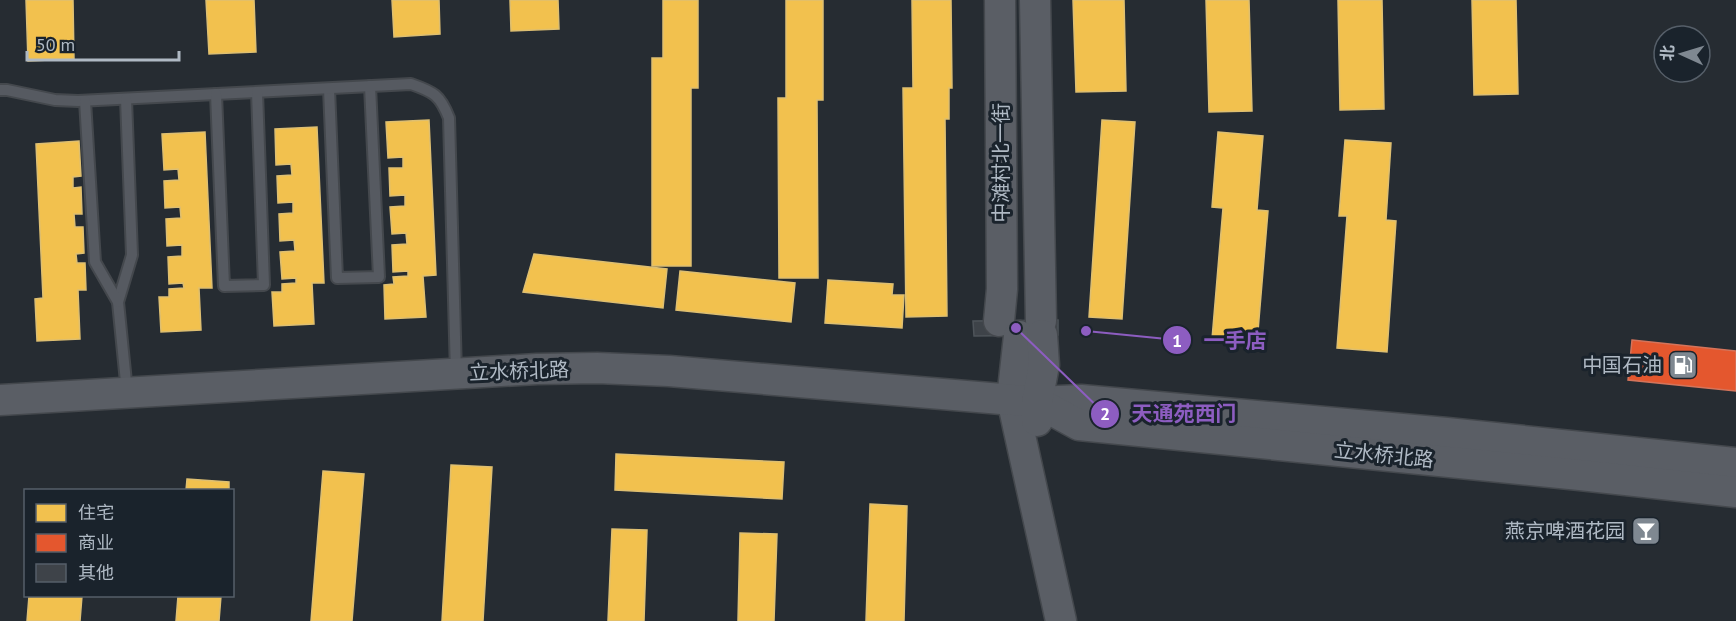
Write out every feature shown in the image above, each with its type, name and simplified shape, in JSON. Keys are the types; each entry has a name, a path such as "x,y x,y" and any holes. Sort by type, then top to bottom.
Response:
{"street":[{"name":"中滩村北一街","path":"1000,0 1002,289 1020,328 1044,365 1024,400 1061,621"},
{"name":"中滩村北一街","path":"1020,328 1039,254 1035,0"},
{"path":"1020,328 997,358 1024,400"},
{"name":"立水桥北路","path":"0,400 561,368 669,371 1024,400 1081,400 1447,433 1736,463"},
{"name":"中滩村北一街","path":"1024,400 1037,431 1076,621"},
{"name":"立水桥北路","path":"1024,400 1079,424 1736,492"}],"lane":[{"path":"0,90 55,100 85,101 411,84 430,90 443,101 448,118 456,374"},
{"path":"328,88 338,278 379,277 370,86"},
{"path":"216,94 224,286 264,285 257,92"},
{"path":"126,99 132,255 118,302 127,393"},
{"path":"85,101 95,262 118,302"}],"building: 住宅":[{"path":"26,0 73,0 74,59 28,61"},
{"path":"206,0 254,0 256,52 209,54"},
{"path":"392,0 439,0 440,34 394,37"},
{"path":"510,0 558,0 559,29 511,31"},
{"path":"663,0 698,0 698,88 691,88 691,266 652,266 652,58 663,58"},
{"path":"786,0 823,0 823,100 817,100 818,278 779,278 778,98 786,98"},
{"path":"912,0 951,0 952,88 949,88 949,119 945,119 947,316 906,317 903,88 913,88"},
{"path":"1073,0 1124,0 1126,91 1076,92"},
{"path":"1206,0 1249,0 1252,111 1209,112"},
{"path":"1338,0 1382,0 1384,109 1340,110"},
{"path":"1472,0 1516,0 1518,94 1474,95"},
{"path":"429,120 436,275 423,276 426,317 385,319 384,285 394,284 393,277 408,276 408,271 393,272 392,245 407,244 406,233 392,234 390,207 405,206 405,195 390,196 389,168 403,168 403,157 388,158 386,122"},
{"path":"1102,120 1135,122 1122,319 1089,317"},
{"path":"317,127 324,283 312,283 314,324 274,326 272,292 282,292 282,284 296,283 296,278 282,279 280,252 295,251 294,240 280,241 279,214 293,213 293,202 278,203 277,176 292,175 291,164 276,165 275,129"},
{"path":"205,132 212,288 199,288 201,330 161,332 159,297 169,297 169,289 184,288 183,283 169,284 168,257 182,256 182,245 167,246 166,219 181,218 180,207 165,208 164,181 179,180 178,169 164,170 162,134"},
{"path":"1218,132 1263,136 1257,210 1268,211 1257,343 1212,339 1223,208 1212,207"},
{"path":"1345,140 1391,143 1386,220 1396,221 1387,352 1337,348 1347,216 1339,216"},
{"path":"79,141 81,176 73,177 73,188 81,187 82,214 74,214 75,227 83,227 84,253 76,254 77,263 85,263 86,290 78,290 80,339 37,341 35,299 43,298 36,144"},
{"path":"534,254 667,269 663,308 523,292"},
{"path":"680,271 795,283 791,322 676,310"},
{"path":"828,280 893,284 892,295 904,295 902,328 825,323"},
{"path":"616,454 784,462 782,499 615,490"},
{"path":"451,465 492,467 483,621 442,621"},
{"path":"323,471 364,474 352,621 311,621"},
{"path":"187,479 229,482 229,489 186,489"},
{"path":"870,504 907,506 904,621 866,621"},
{"path":"612,529 647,530 644,621 608,621"},
{"path":"740,533 777,534 774,621 738,621"},
{"path":"29,597 82,597 80,621 27,621"},
{"path":"178,597 221,597 219,621 176,621"}],"building: 商业":[{"name":"中国石油","path":"1632,340 1736,351 1736,391 1628,380"}],"building: 其他":[{"path":"1058,320 1058,335 974,336 973,321"}],"place":[{"name":"天通苑西门","path":"1016,328"},
{"name":"一手店","path":"1086,331"},
{"name":"中国石油","path":"1683,365"},
{"name":"燕京啤酒花园","path":"1646,531"}]}
